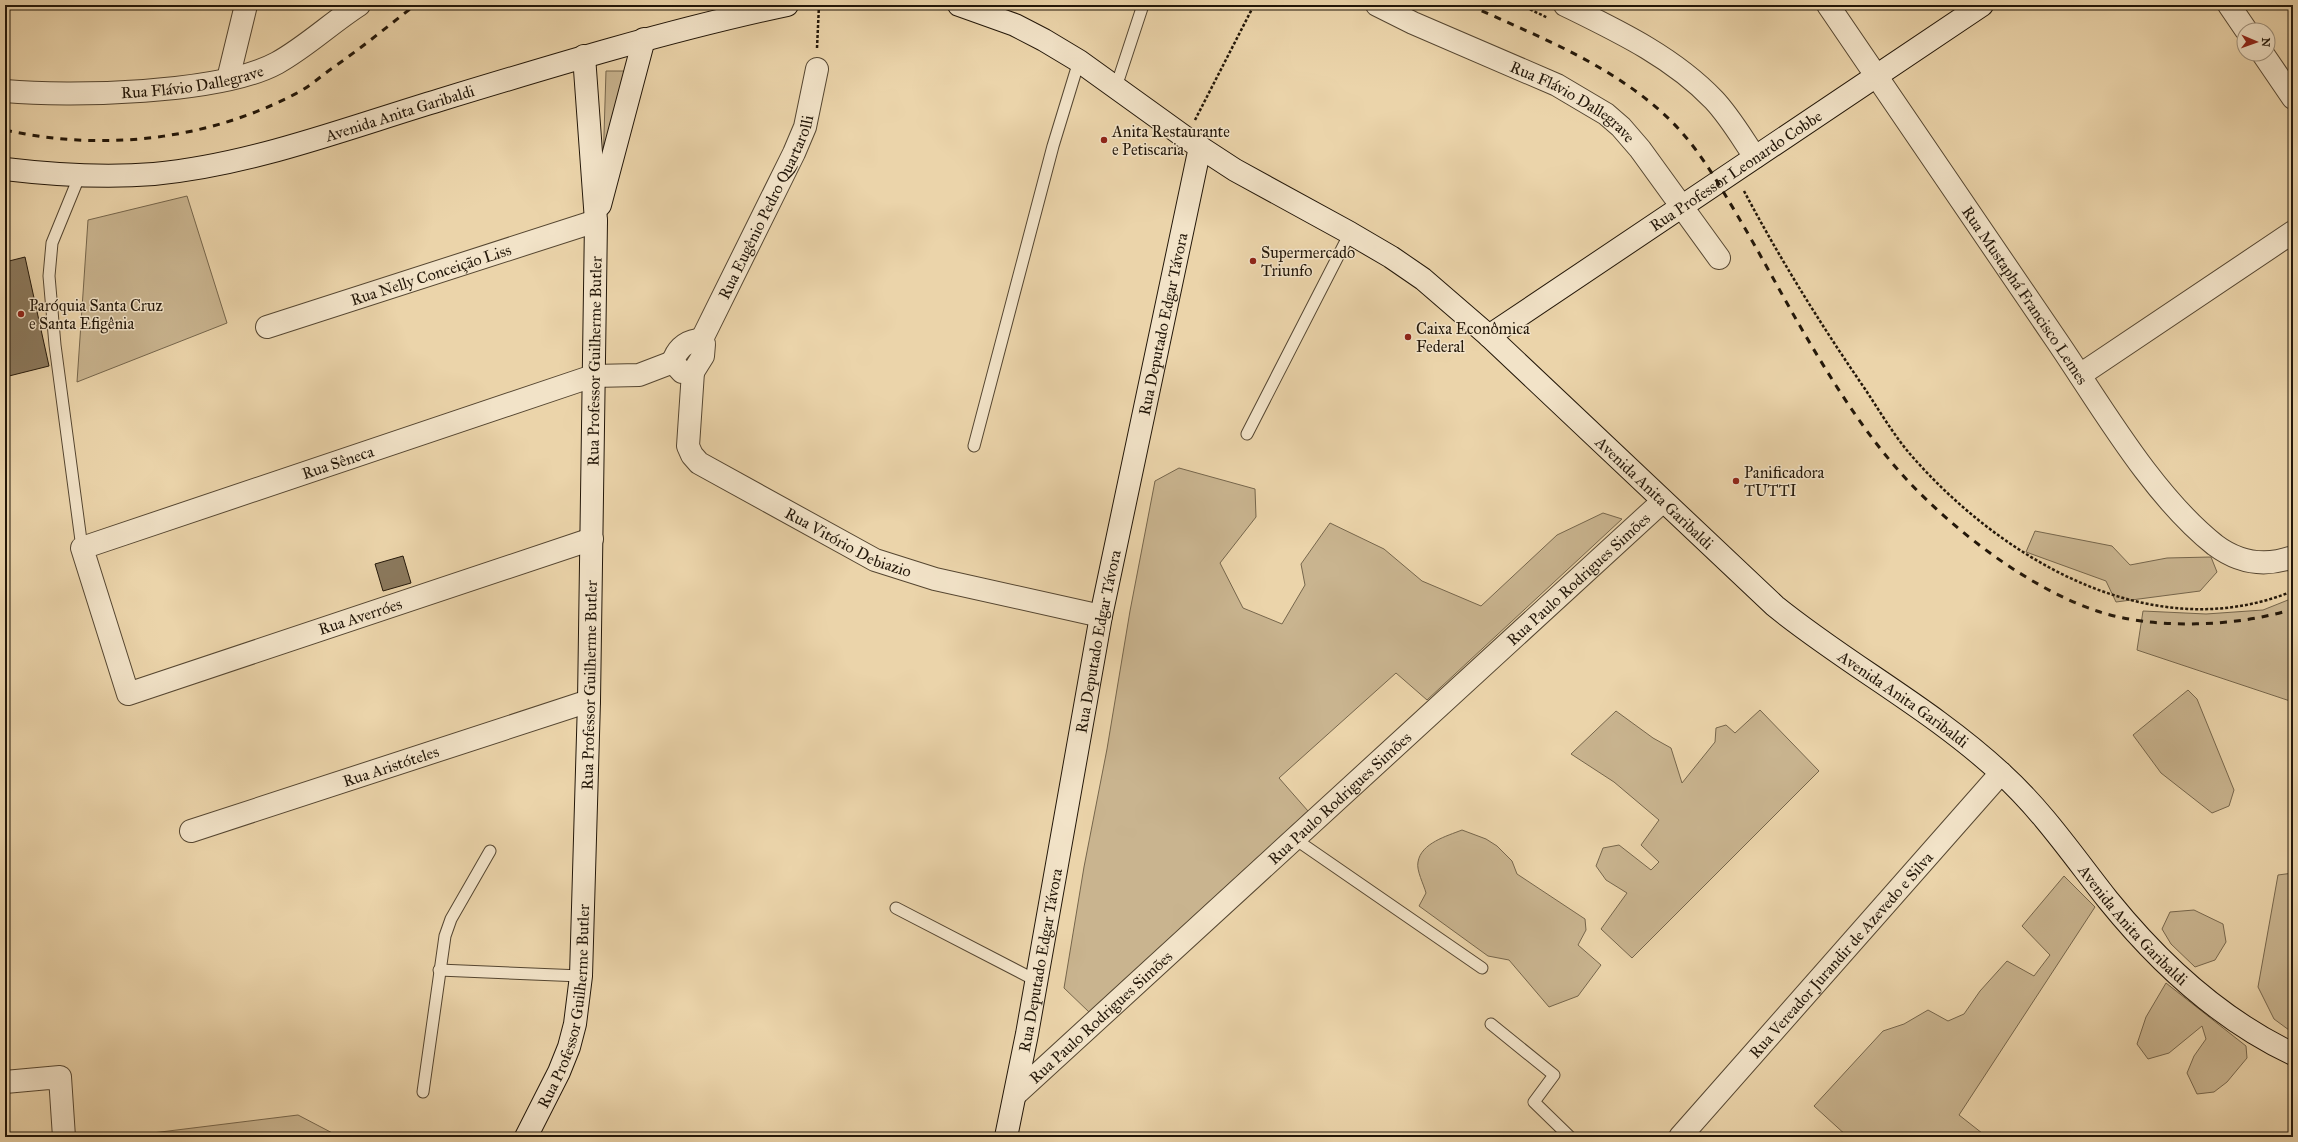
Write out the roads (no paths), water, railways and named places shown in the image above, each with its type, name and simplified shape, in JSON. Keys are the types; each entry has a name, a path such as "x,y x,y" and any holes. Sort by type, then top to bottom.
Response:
{"street":[{"path":"228,79 246,5"},
{"name":"Rua Flávio Dallegrave","path":"5,91 45,93 110,92 176,87 228,79 260,70 277,63 359,5"},
{"name":"Avenida Anita Garibaldi","path":"5,169 79,177 155,174 236,161 644,39 730,11 787,5"},
{"name":"Avenida Anita Garibaldi","path":"959,5 1015,25 1079,61 1193,143 1264,187 1350,233 1423,279 1489,336 1775,606 1800,626 1936,720 2001,773 2039,812 2132,928 2162,961 2218,1009 2293,1054"},
{"name":"Rua Flávio Dallegrave","path":"1377,5 1413,23 1557,85 1606,114 1640,149 1719,258"},
{"name":"Rua Mustaphá Francisco Lemes","path":"1828,5 2137,457 2165,494 2216,545 2248,562 2266,563 2293,557"},
{"name":"Rua Professor Leonardo Cobbe","path":"1489,336 1982,5"},
{"path":"2229,5 2241,22"},
{"path":"1560,13 1632,39 1689,76 1714,100 1733,124 1755,157"},
{"name":"Rua Professor Guilherme Butler","path":"596,222 644,39"},
{"name":"Rua Professor Guilherme Butler","path":"526,1137 559,1072 569,1047 576,1024 581,976 589,701 596,222 584,56"},
{"path":"2268,62 2293,98"},
{"name":"Rua Eugênio Pedro Quartarolli","path":"701,341 794,153 805,127 817,69"},
{"name":"Rua Deputado Edgar Távora","path":"1006,1137 1037,981 1101,616 1193,143"},
{"name":"Rua Nelly Conceição Liss","path":"266,327 596,222"},
{"path":"2080,374 2293,232"},
{"path":"692,341 701,341 704,344 705,350 693,372 682,372 673,362 676,352 692,341"},
{"path":"593,376 639,375 673,362"},
{"name":"Rua Vitório Debiazio","path":"693,372 688,446 692,455 700,464 850,547 883,562 935,579 1101,616"},
{"name":"Rua Sêneca","path":"82,548 593,376"},
{"name":"Rua Paulo Rodrigues Simões","path":"1015,1095 1663,501"},
{"name":"Rua Averróes","path":"82,548 128,694 592,539"},
{"name":"Rua Aristóteles","path":"191,831 589,701"},
{"name":"Rua Vereador Jurandir de Azevedo e Silva","path":"1680,1137 2001,773"},
{"path":"5,1082 60,1077 64,1137"}],"lane":[{"path":"1116,87 1143,5"},
{"path":"974,446 1053,146 1079,61"},
{"path":"79,177 52,243 50,276 55,345 82,548"},
{"path":"1247,434 1350,233"},
{"path":"1295,839 1482,968"},
{"path":"422,1092 445,936 451,919 490,851"},
{"path":"896,908 1037,981"},
{"path":"439,970 581,976"},
{"path":"1491,1024 1554,1075 1534,1102 1570,1137"}],"railway":[{"path":"5,130 42,137 80,140 118,140 155,137 193,131 229,121 265,108 303,90 363,46 415,5"},
{"path":"1469,5 1548,41 1600,68 1647,100 1678,128 1695,148 1717,181 1815,352 1839,391 1865,428 1893,464 1927,501 1971,539 1995,557 2020,573 2071,601 2097,611 2119,617 2169,623 2221,623 2247,620 2293,609"}],"place":[{"name":"Anita Restaurante e Petiscaria","path":"1104,140"},
{"name":"Supermercado Triunfo","path":"1253,261"},
{"name":"Paróquia Santa Cruz e Santa Efigênia","path":"21,314"},
{"name":"Caixa Econômica Federal","path":"1408,337"},
{"name":"Panificadora TUTTI","path":"1736,481"}]}
